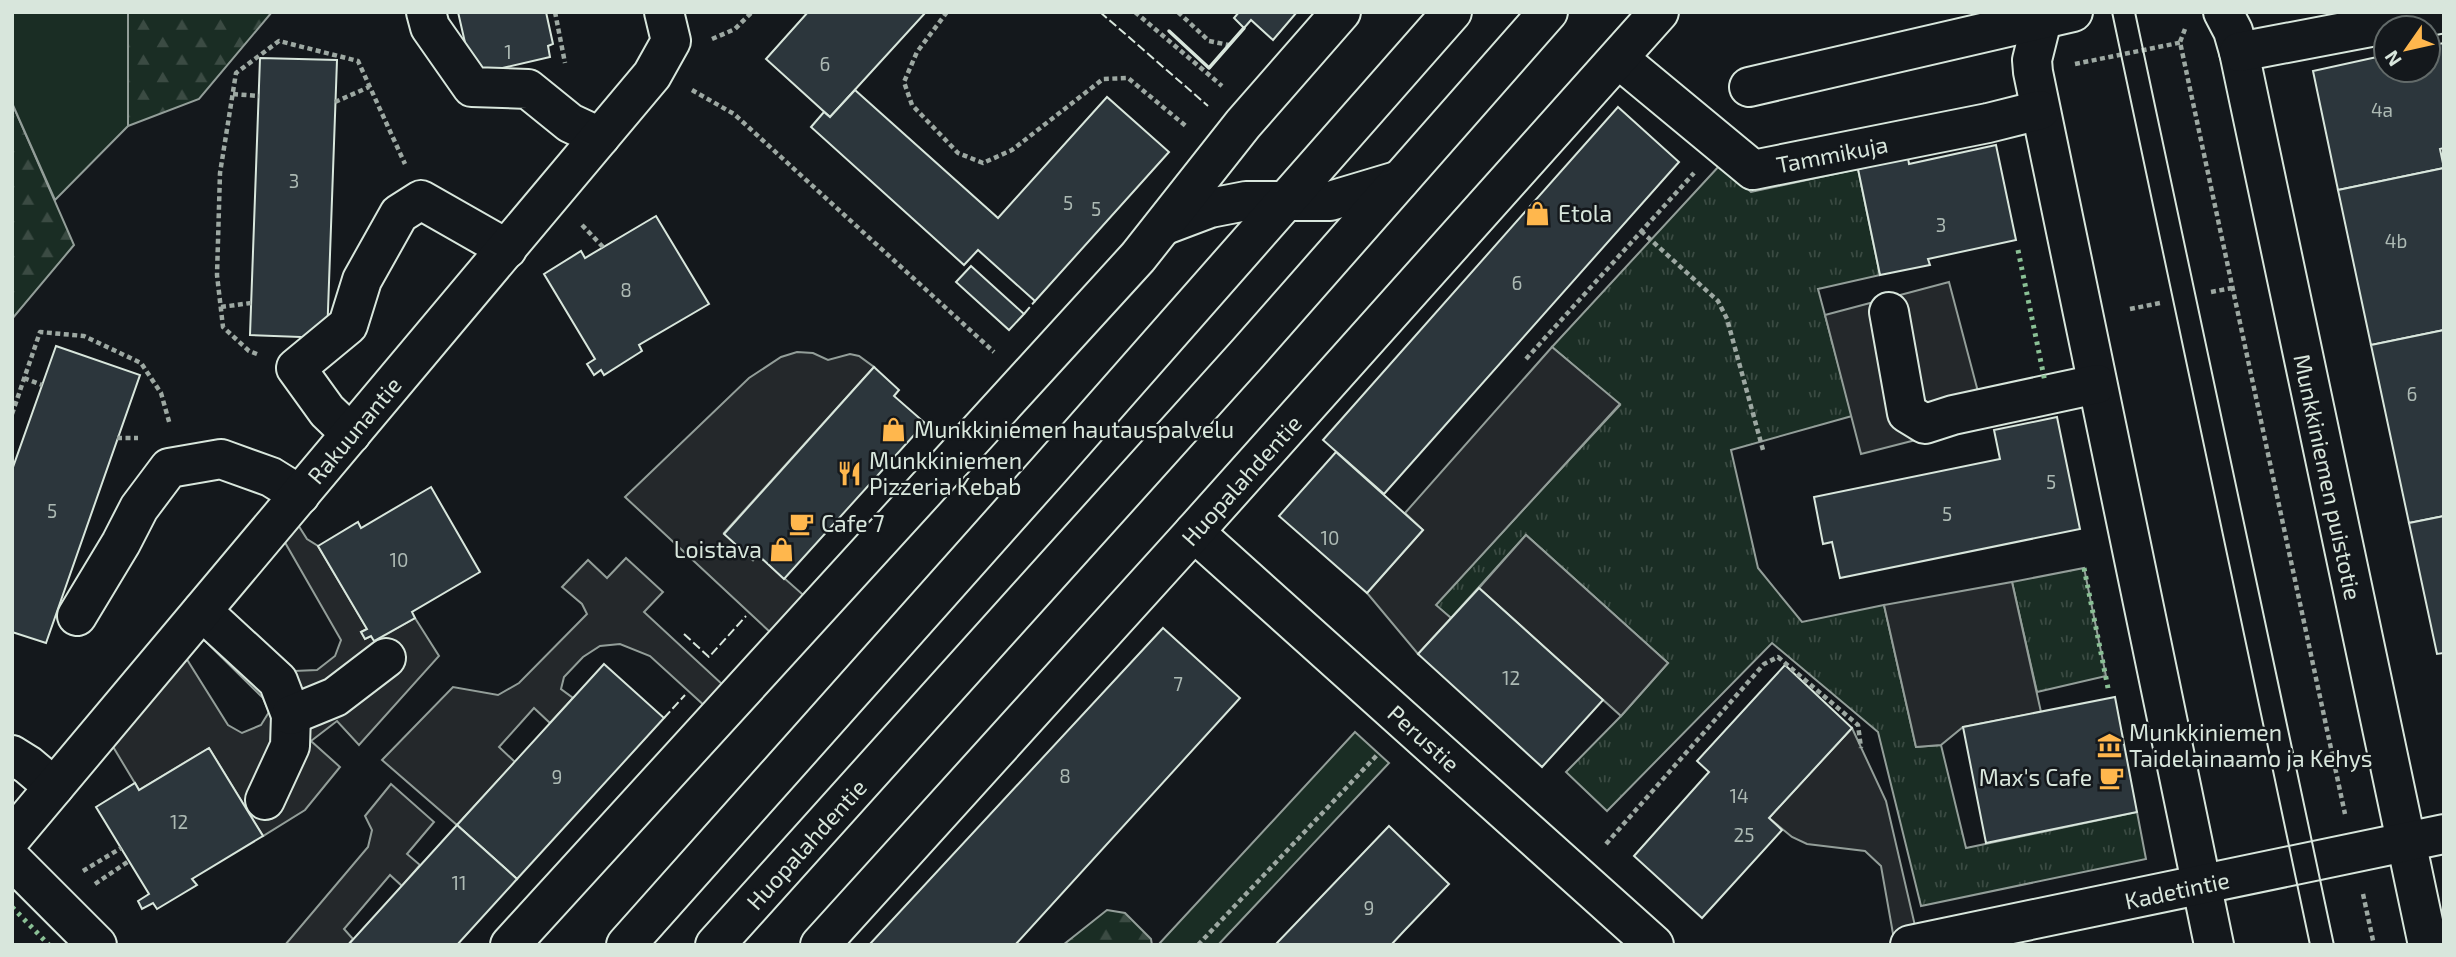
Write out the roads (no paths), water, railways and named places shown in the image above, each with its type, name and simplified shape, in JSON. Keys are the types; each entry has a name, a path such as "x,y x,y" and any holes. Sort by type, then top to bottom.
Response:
{"street":[{"path":"426,12 430,27 472,87 528,89 570,122 600,137"},
{"name":"Rakuunantie","path":"12,837 652,75 670,41 664,12"},
{"path":"510,945 1138,257 1243,124 1341,12"},
{"path":"626,945 1452,12"},
{"name":"Huopalahdentie","path":"716,945 1248,354 1548,12"},
{"name":"Huopalahdentie","path":"820,945 1659,12"},
{"path":"2231,32 2444,13"},
{"path":"2053,14 2032,60 2033,72 2214,945"},
{"path":"1749,87 2053,14"},
{"name":"Munkkiniemen puistotie","path":"2231,32 2428,945"},
{"name":"Tammikuja","path":"1619,59 1753,170 2040,110"},
{"path":"1163,226 1210,208 1246,201 1330,201 1399,180"},
{"path":"351,434 327,411 296,368 348,326 362,280 399,214 421,200 507,248"},
{"path":"1889,312 1907,413 1925,425 1953,415 2097,384"},
{"path":"77,616 139,508 169,468 220,459 271,477 300,495"},
{"name":"Perustie","path":"1194,532 1654,945"},
{"path":"202,611 278,681 291,715 290,746 265,800"},
{"path":"291,715 335,697 386,658"},
{"path":"12,755 54,787"},
{"name":"Kadetintie","path":"1910,945 2444,834"},
{"path":"12,860 97,945"}],"tram line":[{"path":"2112,12 2310,945"},
{"path":"2135,12 2334,945"}],"place":[{"name":"Etola","path":"1538,213"},
{"name":"Munkkiniemen hautauspalvelu","path":"894,429"},
{"name":"Munkkiniemen Pizzeria Kebab","path":"849,473"},
{"name":"Cafe 7","path":"801,523"},
{"name":"Loistava","path":"782,549"},
{"name":"Munkkiniemen Taidelainaamo ja Kehys","path":"2109,745"},
{"name":"Max's Cafe","path":"2112,777"}]}
